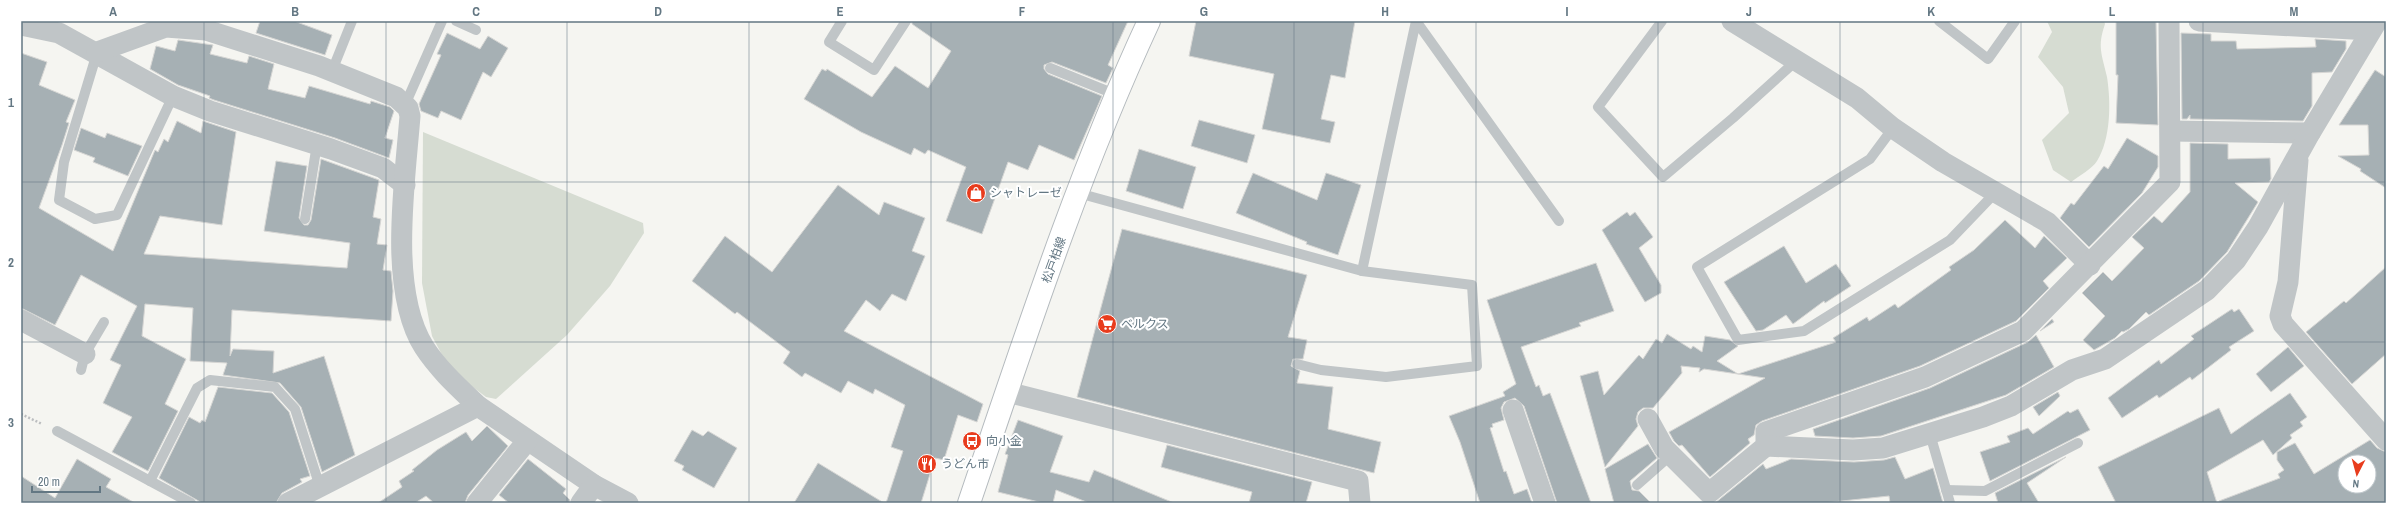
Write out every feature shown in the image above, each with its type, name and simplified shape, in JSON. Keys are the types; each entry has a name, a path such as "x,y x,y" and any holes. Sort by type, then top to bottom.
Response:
{"main road":[{"name":"松戸柏線","path":"969,503 1078,193 1117,95 1149,21"}],"street":[{"path":"1732,21 1856,98 1893,128 1995,193 2047,222 2090,265"},
{"path":"1766,446 1766,432 1925,376 2023,331 2090,265 2170,182 2171,131 2169,21"},
{"path":"1648,419 1664,448 1709,493 1766,446 1853,450 1883,448 1930,434 2012,406 2072,370 2105,359 2207,290 2236,260 2250,240 2310,133 2339,88 2374,25 2198,21"},
{"path":"98,52 166,24 206,30 332,71 396,97 408,108 410,116 402,227 404,280 410,316 424,346 444,374 478,406 527,441 594,485 628,503"},
{"path":"22,29 59,33 98,52 173,96 210,111 316,144 383,168 405,185"},
{"path":"2171,131 2310,133"},
{"path":"2298,154 2288,282 2280,316 2283,324 2386,440"},
{"path":"21,320 83,362"},
{"path":"1007,392 1358,481 1360,503"},
{"path":"288,503 478,406"},
{"path":"1513,410 1545,503"},
{"path":"477,503 527,441"},
{"path":"581,503 594,485"}],"lane":[{"path":"332,71 352,21"},
{"path":"405,105 442,21"},
{"path":"456,21 476,30"},
{"path":"842,21 829,42 874,70 906,21"},
{"path":"1362,271 1416,21 1559,221"},
{"path":"1662,21 1598,107 1664,177 1733,118 1797,60"},
{"path":"1939,21 1988,59 2015,21"},
{"path":"98,52 64,162 59,200 95,219 117,215 173,96"},
{"path":"1050,68 1117,95"},
{"path":"1893,128 1870,158 1697,267 1738,340 1804,331 1950,240 1995,193"},
{"path":"305,219 316,144"},
{"path":"1078,193 1362,271 1472,285 1477,366 1386,377 1321,370 1297,364"},
{"path":"83,362 104,322"},
{"path":"150,481 197,388 210,380 275,387 295,409 320,487"},
{"path":"57,431 191,503"},
{"path":"1930,434 1950,503"},
{"path":"1946,490 1985,491 2078,443"},
{"path":"1637,485 1671,455"}],"path":[{"path":"21,414 57,431"}],"shaded area":[{"path":"2047,21 2104,21 2105,24 2101,39 2101,50 2107,77 2109,120 2105,142 2102,152 2095,164 2071,182 2053,170 2042,140 2069,113 2063,87 2038,57 2052,32"},
{"path":"423,132 643,223 644,233 610,286 567,335 496,399 486,397 450,370 432,336 422,283"}],"building":[{"path":"260,21 294,21 332,35 325,55 256,33"},
{"path":"912,21 1128,21 1108,65 1113,68 1106,83 1052,62 1044,65 1044,69 1048,74 1102,96 1074,160 1039,145 1028,170 1008,162 982,234 946,221 966,167 928,150 925,154 914,148 911,155 861,132 804,99 822,69 826,71 827,69 872,97 895,66 928,88 951,51 912,24"},
{"path":"1196,21 1355,21 1345,78 1331,75 1321,119 1335,122 1330,143 1262,129 1274,74 1189,56"},
{"path":"2116,21 2156,21 2158,125 2116,123 2118,75 2116,75"},
{"path":"447,33 480,49 488,36 508,48 491,77 483,72 461,120 441,111 438,118 421,111 419,104 441,55 437,54"},
{"path":"2181,33 2211,34 2211,41 2236,41 2237,49 2316,47 2315,39 2346,41 2346,49 2332,72 2312,73 2312,106 2303,121 2190,119 2190,115 2187,119 2182,119"},
{"path":"178,40 213,45 210,54 247,63 249,56 274,64 268,89 305,98 309,86 370,104 371,101 390,107 394,111 385,138 393,140 389,158 335,138 214,100 209,98 210,96 178,85 150,69 156,46 175,51"},
{"path":"21,53 47,62 39,85 75,100 66,122 69,123 62,145 39,208 113,251 155,150 158,152 164,139 168,142 177,121 201,133 203,121 236,132 222,225 160,216 144,254 347,268 350,243 264,231 276,161 307,166 299,218 304,225 308,225 311,220 321,159 379,180 373,217 381,219 377,244 387,245 383,270 391,271 393,291 391,321 232,310 230,356 233,349 274,351 273,373 324,356 355,455 322,472 301,407 280,383 223,375 227,363 190,361 193,308 145,304 142,336 186,359 165,404 178,411 148,471 112,452 132,417 103,403 121,365 110,360 137,306 81,275 55,325 21,308"},
{"path":"2375,70 2386,77 2386,188 2360,171 2361,169 2338,156 2369,155 2368,125 2339,125"},
{"path":"1199,120 1255,135 1247,163 1191,146"},
{"path":"81,128 105,138 107,133 142,146 128,176 93,162 95,158 74,150"},
{"path":"2127,138 2158,156 2158,167 2142,193 2089,247 2060,218 2071,203 2074,205 2104,166 2108,169"},
{"path":"2190,143 2228,144 2228,159 2270,158 2271,179 2269,182 2235,183 2258,202 2227,252 2199,281 2149,315 2146,312 2129,329 2123,332 2122,331 2115,338 2094,350 2083,340 2105,316 2082,293 2103,272 2112,281 2144,248 2132,237 2154,216 2162,223 2190,192"},
{"path":"1139,149 1196,167 1183,209 1126,191"},
{"path":"1253,173 1317,200 1326,173 1361,185 1338,255 1306,244 1307,242 1236,213"},
{"path":"838,185 879,215 884,202 925,218 912,251 925,256 906,301 892,294 880,311 866,300 844,331 983,404 977,422 958,415 944,460 935,458 921,503 886,503 903,451 891,447 905,405 875,389 873,394 848,381 841,393 805,373 802,377 783,363 790,352 737,312 735,314 692,281 725,236 772,272"},
{"path":"1627,212 1630,216 1635,212 1653,237 1639,248 1661,285 1661,293 1645,302 1602,230"},
{"path":"2005,220 2035,248 2044,236 2067,258 2043,281 2049,288 2016,321 1920,366 1762,421 1756,425 1754,435 1748,439 1750,443 1710,477 1682,445 1679,446 1674,441 1669,432 1765,378 1704,369 1699,372 1700,368 1681,366 1682,373 1653,408 1643,408 1638,412 1636,419 1638,426 1605,467 1580,376 1598,371 1604,395 1639,355 1643,359 1656,339 1662,343 1667,334 1691,349 1693,346 1702,352 1705,336 1730,340 1738,346 1717,361 1738,374 1836,342 1833,338 1867,317 1869,321 1895,304 1898,308 1951,270 1949,267 1974,250"},
{"path":"1122,229 1307,275 1288,337 1307,340 1303,359 1293,359 1291,366 1300,371 1297,383 1333,387 1328,429 1381,442 1374,473 1077,397"},
{"path":"1784,246 1806,283 1836,264 1851,286 1825,303 1824,301 1793,324 1786,315 1763,330 1756,331 1724,282"},
{"path":"1596,263 1614,311 1579,323 1581,326 1521,347 1536,387 1539,385 1543,396 1550,393 1591,503 1557,503 1524,406 1515,398 1504,402 1501,408 1504,420 1492,424 1493,427 1490,428 1504,472 1506,471 1514,494 1527,489 1532,503 1480,503 1460,442 1449,416 1505,396 1503,392 1516,384 1487,300"},
{"path":"2386,267 2386,354 2352,384 2306,332 2344,301 2346,303"},
{"path":"2232,309 2234,312 2239,309 2254,331 2229,347 2231,350 2192,380 2190,377 2159,398 2157,395 2122,418 2108,398 2159,360 2161,364 2194,339 2191,336"},
{"path":"2052,319 2054,322 2040,331"},
{"path":"2036,335 2054,367 2006,395 1881,436 1853,438 1815,436 1813,429 1930,388 2028,342"},
{"path":"2288,347 2304,366 2271,392 2256,374"},
{"path":"218,387 272,393 289,412 310,476 300,479 302,482 282,493 276,503 202,503 159,478 189,417 200,423 202,420 205,422"},
{"path":"2058,392 2060,396 2039,416 2033,407"},
{"path":"2290,393 2307,417 2300,422 2303,426 2290,435 2292,438 2273,455 2263,440 2207,472 2217,503 2116,503 2098,467 2219,408 2231,434"},
{"path":"2078,409 2090,430 1990,481 1980,452 2010,442 2007,436 2028,428 2033,434 2068,411 2070,413"},
{"path":"1018,420 1063,436 1050,472 1089,482 1094,470 1174,503 1089,503 1056,490 1053,503 1043,503 998,492 1008,455 1005,454"},
{"path":"487,426 508,446 468,495 465,503 434,503 426,496 415,503 378,503 402,487 399,481 414,471 412,470 437,450 466,432 472,441"},
{"path":"692,430 703,436 708,431 737,448 714,488 682,470 684,466 674,461"},
{"path":"2370,440 2377,448 2386,452 2386,503 2219,503 2219,501 2280,478 2278,474 2284,470 2277,460 2277,452 2295,443 2314,474 2337,460 2337,494 2377,494 2377,454 2347,454"},
{"path":"1648,444 1657,458 1630,481 1632,490 1639,491 1651,503 1614,503 1605,469"},
{"path":"1167,445 1312,482 1306,503 1249,503 1252,492 1161,467"},
{"path":"1895,457 1905,479 1933,468 1943,503 1890,503 1889,496 1823,503 1715,503 1763,464 1766,469 1791,459 1854,462 1884,460"},
{"path":"2066,457 2027,483 2039,503 1998,503 1995,493"},
{"path":"77,459 111,479 106,487 135,503 21,503 21,476 55,498"},
{"path":"528,459 566,489 563,493 570,500 569,503 509,503 499,495"},
{"path":"818,463 884,503 794,503"}],"place":[{"name":"シャトレーゼ","path":"976,193"},
{"name":"ベルクス","path":"1107,324"},
{"name":"向小金","path":"972,441"},
{"name":"うどん市","path":"927,464"}]}
